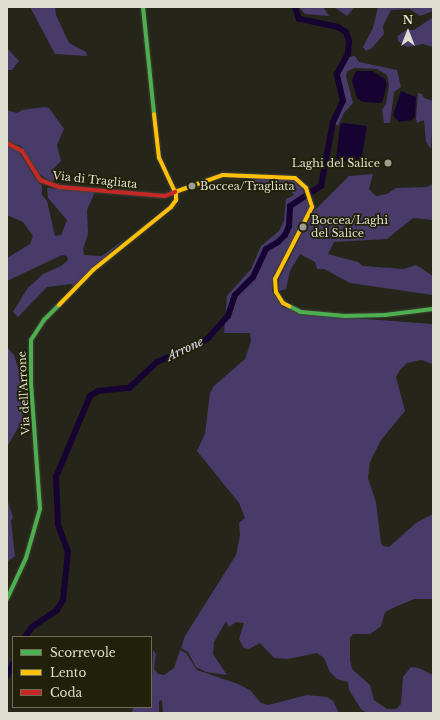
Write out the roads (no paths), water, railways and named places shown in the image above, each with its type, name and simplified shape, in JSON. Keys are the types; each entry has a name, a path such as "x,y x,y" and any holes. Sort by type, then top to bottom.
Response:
{"street":[{"path":"143,7 159,158 176,194"},
{"name":"Via di Tragliata","path":"7,142 22,151 36,176 50,186 160,196 176,194 213,178 228,175 291,177 301,181 306,188 311,203 310,211 275,279 276,292 283,303 300,312 345,316 386,315 433,309"},
{"name":"Via dell'Arrone","path":"7,599 36,533 40,509 31,377 31,340 44,320 94,270 173,206 176,194"}],"waterway":[{"name":"Arrone","path":"26,636 32,627 57,610 63,600 68,552 58,524 56,477 90,396 98,391 129,388 157,362 198,345 208,338 228,316 235,295 253,277 266,249 278,242 285,235 289,226 290,206 321,186 333,122 343,101 337,74 348,53 349,41 346,32 338,27 299,19 295,7"},
{"name":"Arrone","path":"7,676 12,665"}],"place":[{"name":"Laghi del Salice","path":"388,163"},
{"name":"Boccea/Tragliata","path":"192,186"},
{"name":"Boccea/Laghi del Salice","path":"303,227"}]}
